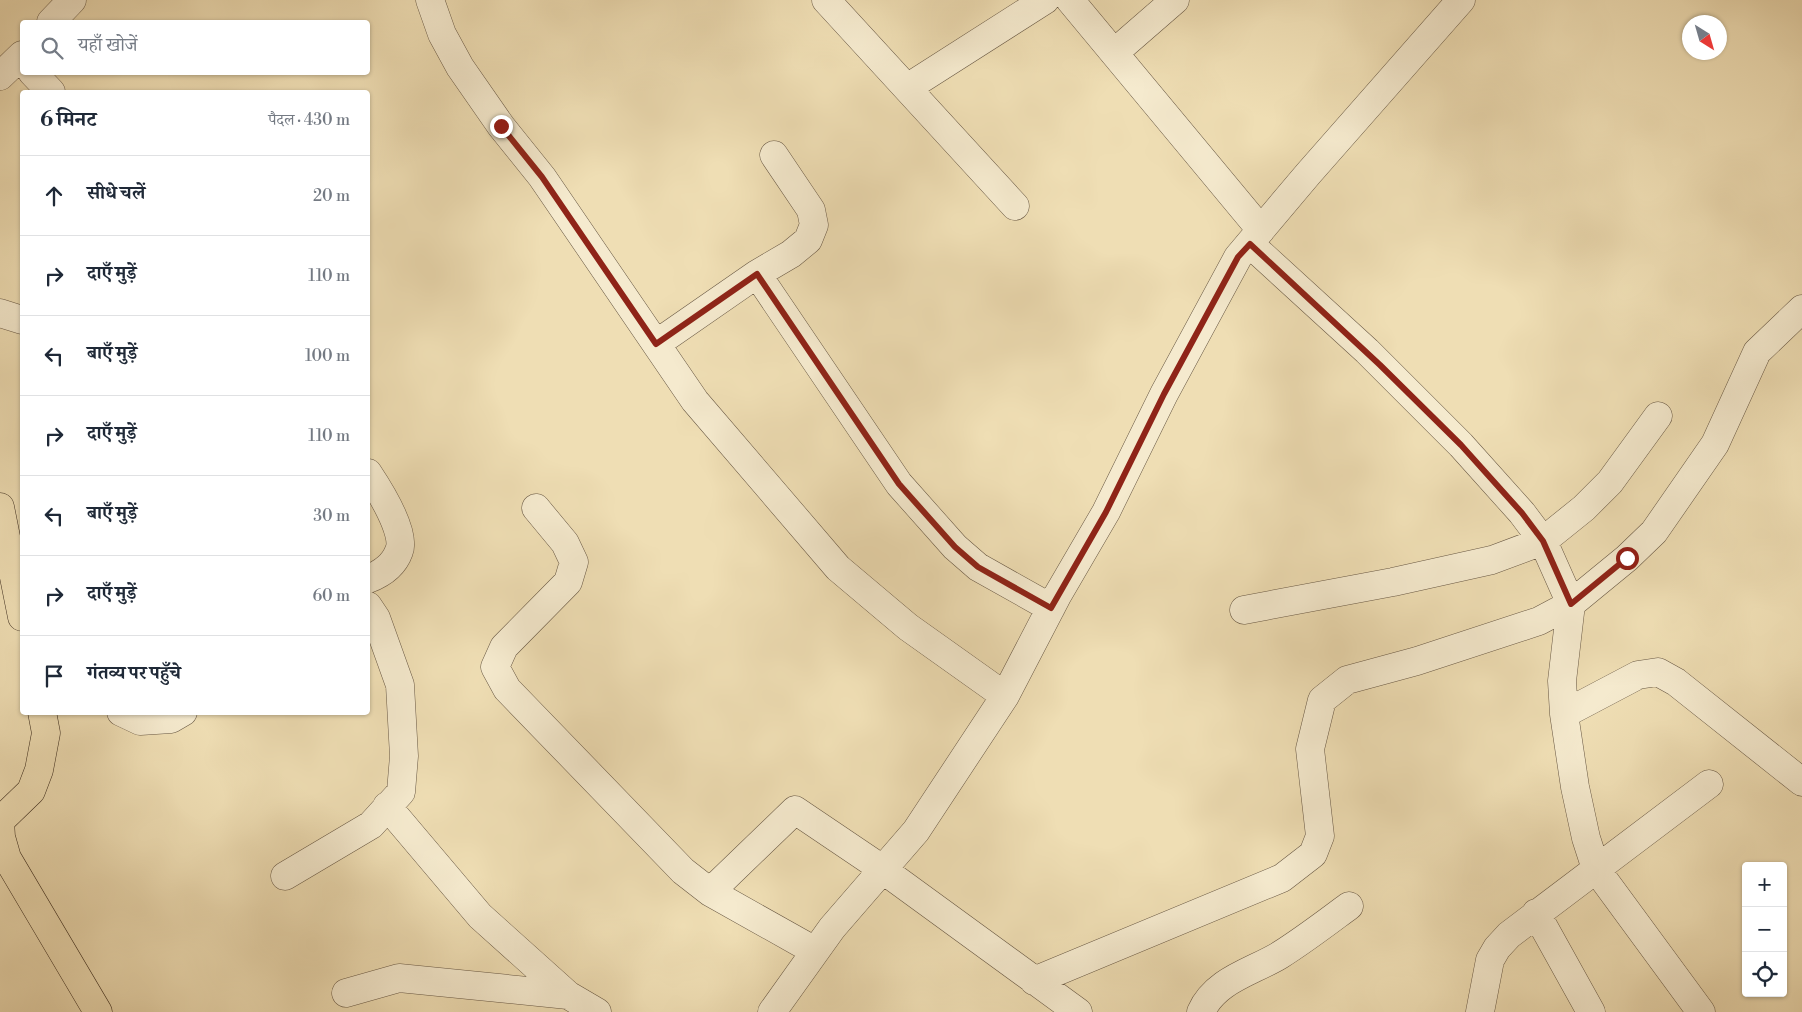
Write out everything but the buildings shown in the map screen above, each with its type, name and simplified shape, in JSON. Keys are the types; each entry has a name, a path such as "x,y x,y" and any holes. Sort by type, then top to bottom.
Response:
{"main road":[{"path":"0,507 20,608"},
{"path":"43,715 46,733 39,770 31,791 0,829 7,858 98,1012"}],"street":[{"path":"54,20 72,0"},
{"path":"430,0 442,34 460,67 501,126 542,177 695,401 838,568 908,627 1005,696"},
{"path":"826,0 1015,206"},
{"path":"907,88 1045,0"},
{"path":"1070,0 1114,53 1256,237 1367,352 1461,445 1522,513 1543,541 1571,604 1562,681 1564,714 1575,786 1586,838 1596,869 1701,1012"},
{"path":"1114,53 1175,0"},
{"path":"772,1012 832,928 916,831 1005,696 1051,608 1106,512 1164,394 1238,257 1462,0"},
{"path":"31,75 49,90"},
{"path":"656,344 757,274 791,254 808,240 814,225 811,210 774,155"},
{"path":"757,274 899,484 955,547 978,567 1051,608"},
{"path":"1034,981 1282,878 1313,854 1320,836 1310,749 1322,700 1347,680 1417,661 1539,620 1571,604 1627,558 1654,532 1715,444 1756,352 1802,309"},
{"path":"0,313 20,319"},
{"path":"1244,610 1393,582 1492,560 1543,541 1584,508 1610,482 1658,416"},
{"path":"370,476 400,535 400,550 389,566 370,578"},
{"path":"536,508 564,543 574,562 568,582 504,647 495,666 507,688 683,871 710,892 815,951"},
{"path":"285,876 370,825 400,792 404,756 400,685 376,618 370,609"},
{"path":"1564,714 1638,675 1658,672 1676,682 1802,782"},
{"path":"127,715 140,721 171,719 178,715"},
{"path":"1480,1012 1490,960 1508,935 1709,784"},
{"path":"387,806 480,916 568,995 598,1012"},
{"path":"710,892 795,810 882,870 1078,1012"},
{"path":"1201,1012 1212,994 1224,985 1279,955 1348,906"},
{"path":"1536,913 1591,1012"},
{"path":"346,993 399,978 568,995"}],"route":[{"path":"501,126 542,177 656,344 757,274 899,484 955,547 978,567 1051,608 1106,512 1164,394 1238,257 1250,244 1367,352 1461,445 1522,513 1543,541 1571,604 1627,558"}]}
